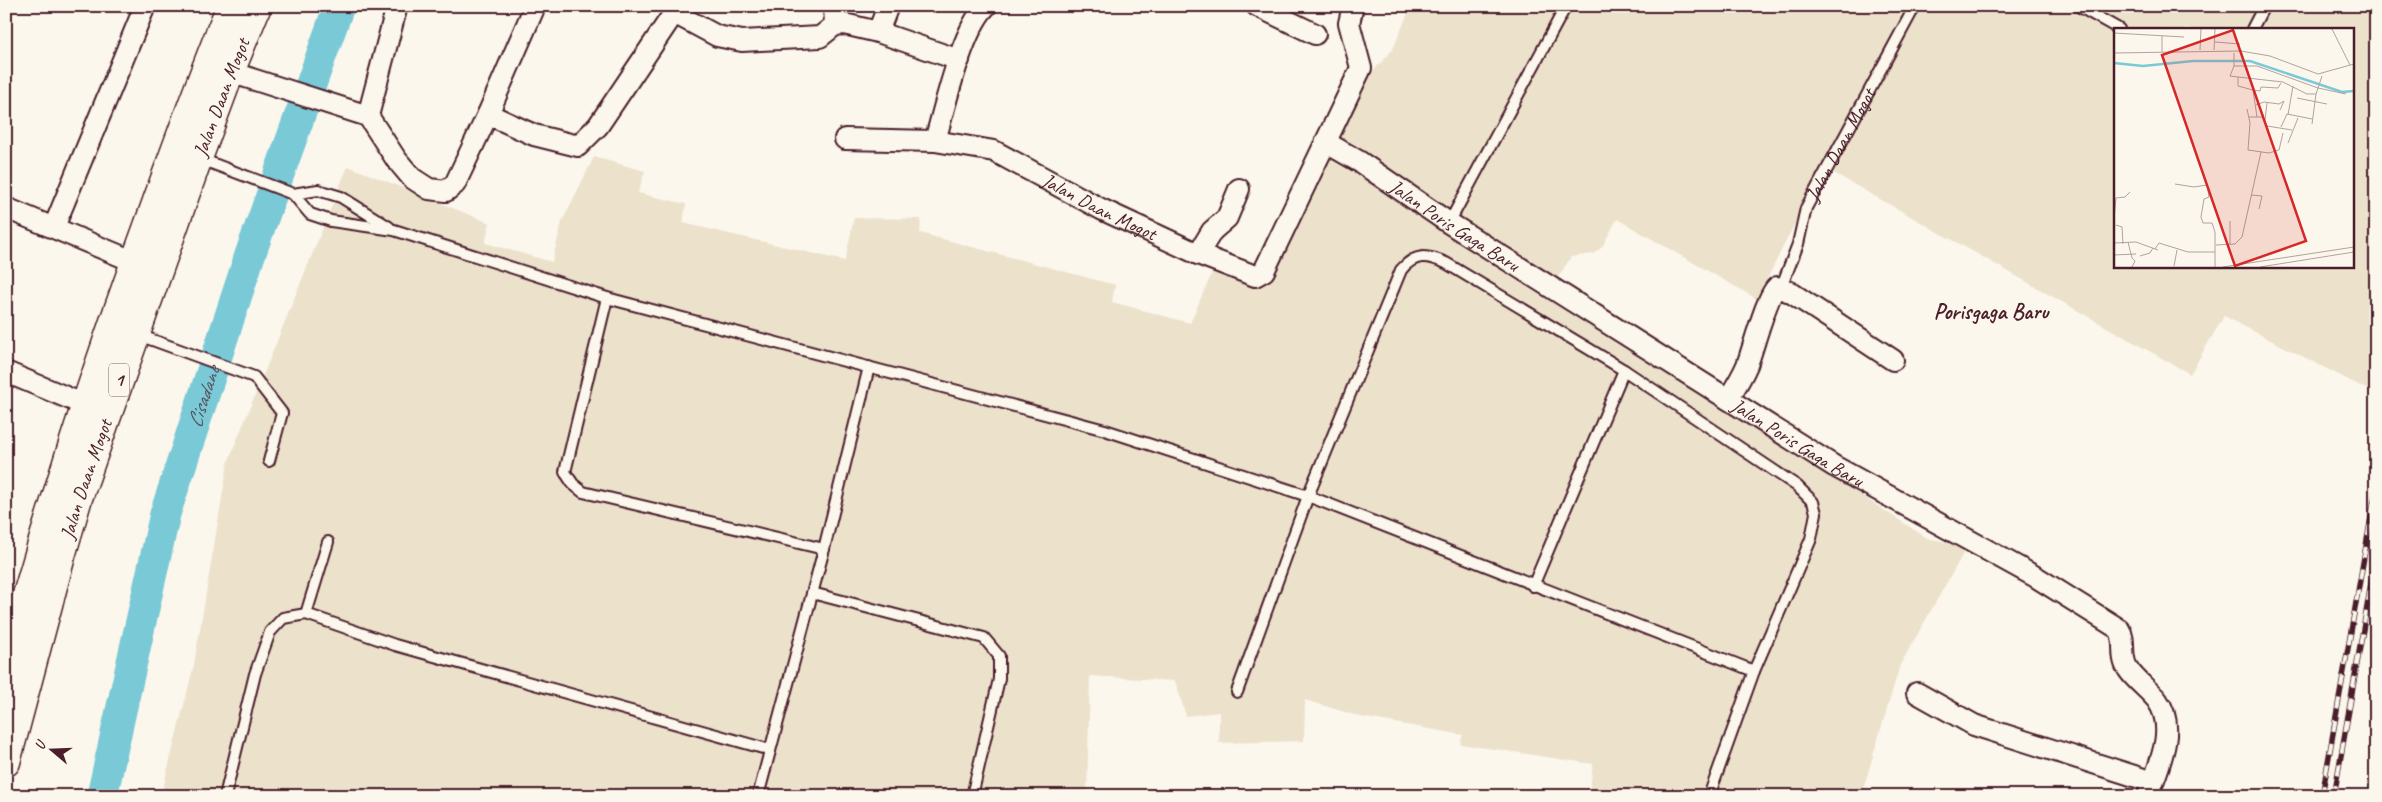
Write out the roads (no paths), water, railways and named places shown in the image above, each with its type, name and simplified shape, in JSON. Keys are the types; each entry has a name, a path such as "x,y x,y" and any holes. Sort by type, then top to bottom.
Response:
{"highway":[{"name":"Jalan Daan Mogot","path":"6,671 47,525 85,405 203,72 231,6"},
{"name":"Jalan Daan Mogot","path":"6,762 78,498 135,334 239,75 257,6"}],"street":[{"path":"54,228 145,6"},
{"path":"360,114 397,6"},
{"path":"239,75 360,114 412,178 429,189 446,191 455,184 535,6"},
{"path":"878,32 888,6"},
{"path":"935,141 959,60 979,14 986,6"},
{"path":"1257,6 1316,34"},
{"path":"1327,143 1361,68 1349,23 1353,6"},
{"path":"488,114 534,135 578,146 598,126 675,10 716,36 742,40 820,37 834,16 844,24 878,32 959,60"},
{"name":"Jalan Daan Mogot","path":"845,140 935,141 994,151 1100,209 1198,254 1255,276 1264,271 1327,143"},
{"name":"Jalan Poris Gaga Baru","path":"1327,143 1360,162 1449,223 1834,466 2036,577 2119,628 2123,636 2124,661 2129,670 2163,709 2167,731 2162,756 2150,789"},
{"path":"1198,254 1212,231 1227,218 1239,190"},
{"path":"6,208 135,262"},
{"path":"1728,399 1745,368 1770,295 1777,287 1893,360"},
{"path":"6,372 85,405"},
{"path":"1917,692 1974,726 2150,789"}],"lane":[{"path":"1449,223 1566,6"},
{"name":"Jalan Daan Mogot","path":"1781,288 1798,244 1806,208 1915,6"},
{"path":"2078,6 2117,28"},
{"path":"2253,28 2264,6"},
{"path":"206,161 293,194 310,214 331,221 394,230 607,298 1105,430 1308,496 1754,671"},
{"path":"293,194 318,190 340,197 394,230"},
{"path":"1237,692 1308,496 1401,270 1408,260 1421,256 1446,263 1624,370 1796,486 1813,502 1816,513 1811,539 1754,671 1709,796"},
{"path":"607,298 565,472 572,484 583,492 824,549"},
{"path":"135,334 254,377 282,413 269,461"},
{"path":"758,796 824,549 869,367"},
{"path":"1534,586 1624,370"},
{"path":"306,614 328,542"},
{"path":"812,593 984,638 999,656 998,679 972,796"},
{"path":"225,796 255,674 270,632 283,618 306,614 396,645 770,750"}],"waterway":[{"name":"Cisadane","path":"102,796 165,514 250,255 339,6"}],"railway":[{"path":"2322,796 2376,489"},
{"path":"2334,796 2376,555"}],"district":[{"name":"Porisgaga Baru","path":"1991,312"}]}
